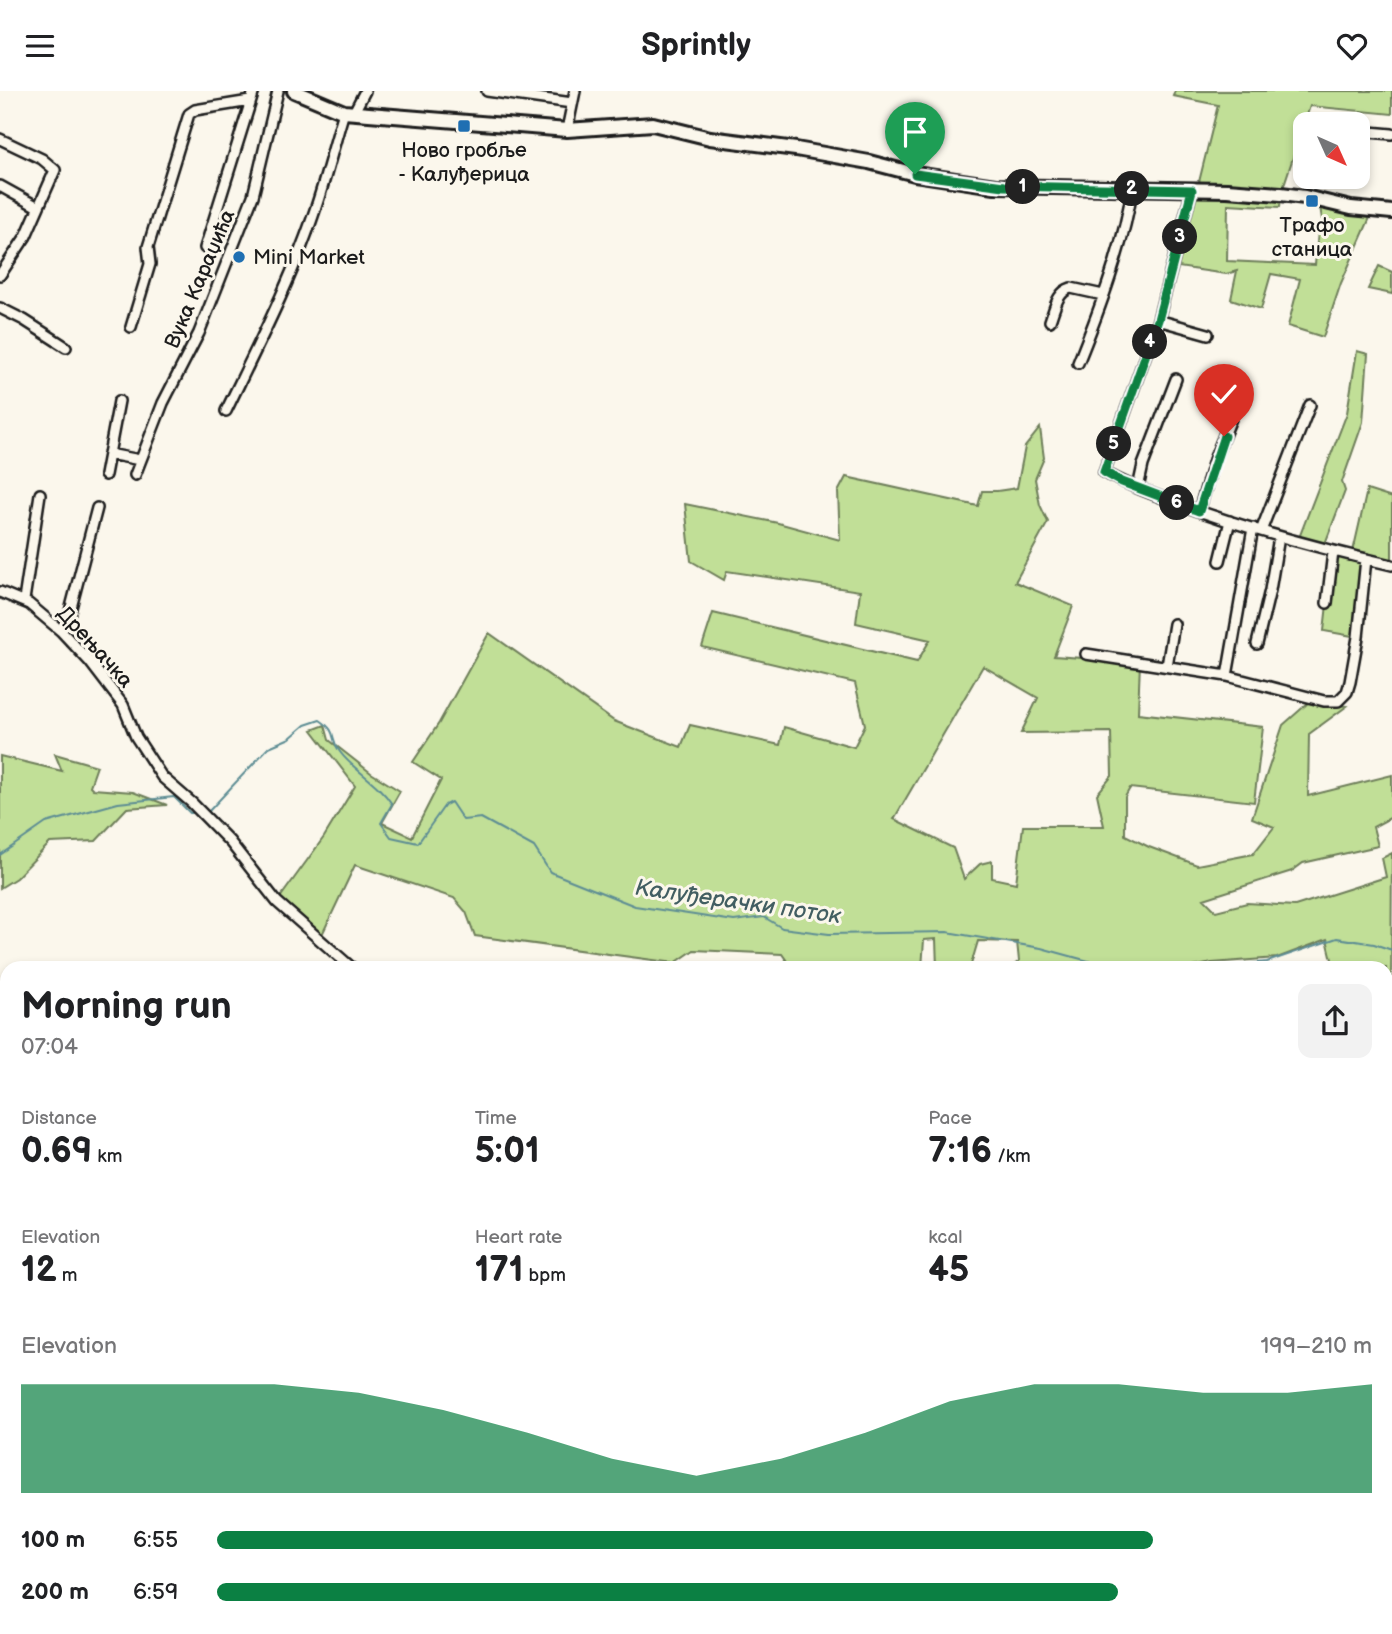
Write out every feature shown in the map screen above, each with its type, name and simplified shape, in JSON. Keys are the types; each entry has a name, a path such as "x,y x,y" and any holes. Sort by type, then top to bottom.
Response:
{"street":[{"path":"205,248 254,91"},
{"name":"Вука Караџића","path":"135,475 163,403 199,333 253,196 278,91"},
{"path":"226,411 298,257 349,112 365,91"},
{"path":"487,91 572,103"},
{"path":"567,130 575,91"},
{"path":"303,92 349,112 567,130 653,124 710,138 828,155 950,180 1004,186 1281,194 1392,212"},
{"path":"131,327 150,264 148,247 189,114 195,110 250,101"},
{"path":"1370,132 1392,134"},
{"path":"0,139 55,168 50,187 26,236 0,275"},
{"path":"0,186 38,207"},
{"path":"1078,363 1104,295 1132,189"},
{"path":"1192,190 1158,320 1104,472 1138,488 1257,530 1333,552 1392,565"},
{"path":"1050,321 1059,296 1067,289 1104,295"},
{"path":"0,308 66,347"},
{"path":"1158,320 1208,334"},
{"path":"1138,488 1143,465 1176,379"},
{"path":"1199,511 1214,460 1239,399"},
{"path":"105,475 119,401"},
{"path":"1227,676 1257,530 1310,405"},
{"path":"109,454 141,460"},
{"path":"24,600 40,494"},
{"path":"61,631 68,619 97,508"},
{"path":"1220,561 1230,521"},
{"path":"1257,644 1279,537"},
{"path":"1327,603 1333,552"},
{"path":"1086,654 1227,676 1335,702 1348,692 1358,637 1366,559"},
{"name":"Дрењачка","path":"0,592 24,600 61,631 90,662 123,705 136,737 155,769 230,842 277,902 344,961"},
{"path":"1167,666 1174,624"}],"green space":[{"path":"1175,91 1392,91 1392,114 1310,106 1308,112 1293,112 1293,158 1281,194 1280,207 1228,204 1227,261 1315,265 1318,231 1324,232 1319,200 1373,211 1341,283 1323,337 1288,326 1300,279 1271,274 1261,309 1231,299 1237,271 1226,274 1178,267 1218,105 1173,96"},
{"path":"1379,266 1392,272 1392,294 1368,289"},
{"path":"1357,351 1368,354 1363,422 1342,482 1345,491 1323,549 1297,543 1347,413"},
{"path":"1040,428 1044,458 1035,479 1040,505 1048,522 1015,582 1073,606 1054,656 1140,662 1138,713 1263,727 1254,802 1130,788 1125,797 1125,835 1197,865 1253,854 1274,827 1252,818 1283,725 1308,703 1347,706 1309,734 1308,796 1392,775 1392,817 1373,827 1378,846 1303,863 1292,871 1204,899 1216,911 1247,903 1295,906 1386,877 1382,858 1392,853 1391,961 1332,961 1327,939 1277,958 1238,961 1019,961 1017,942 978,941 972,961 937,961 936,939 924,940 922,961 787,961 782,954 694,950 678,961 660,961 475,936 466,912 454,898 355,865 320,939 277,902 324,837 355,786 312,730 325,725 329,740 371,773 400,791 382,823 412,837 441,780 413,762 439,723 489,633 614,721 681,747 690,725 780,745 784,727 854,747 865,725 855,683 702,647 713,613 917,662 930,640 856,623 860,591 727,571 724,580 691,561 685,504 778,523 840,540 838,492 846,477 978,506 982,491 1017,488 1025,447","holes":["983,666 1038,698 1021,733 1111,732 1112,776 1097,794 1104,826 1023,826 1016,883 992,878 992,861 980,864 964,879 953,848 894,819"]},
{"path":"1367,490 1392,498 1392,565 1367,559 1358,637 1324,631 1333,552 1352,556"},
{"path":"55,754 97,766 90,786 93,789 133,792 167,805 127,808 96,841 50,843 16,878 0,888 0,756 62,771"}],"waterway":[{"name":"Калуђерачки поток","path":"208,812 269,747 290,738 305,725 320,720 330,729 337,747 346,759 380,789 392,804 381,823 391,837 418,843 445,805 451,802 463,820 481,818 534,847 550,872 635,906 734,921 764,917 782,928 829,934 947,932 1041,948 1088,961"},
{"name":"Калуђерачки поток","path":"0,855 46,823 118,803 174,797 190,813 196,813"},
{"name":"Калуђерачки поток","path":"1270,961 1337,938 1392,950"}],"place":[{"name":"Ново гробље - Калуђерица","path":"464,126"},
{"name":"Трафо станица","path":"1312,201"},
{"name":"Mini Market","path":"239,257"}],"route":[{"path":"915,174 1004,186 1192,190 1158,320 1104,472 1122,482 1199,511 1224,436"}]}
